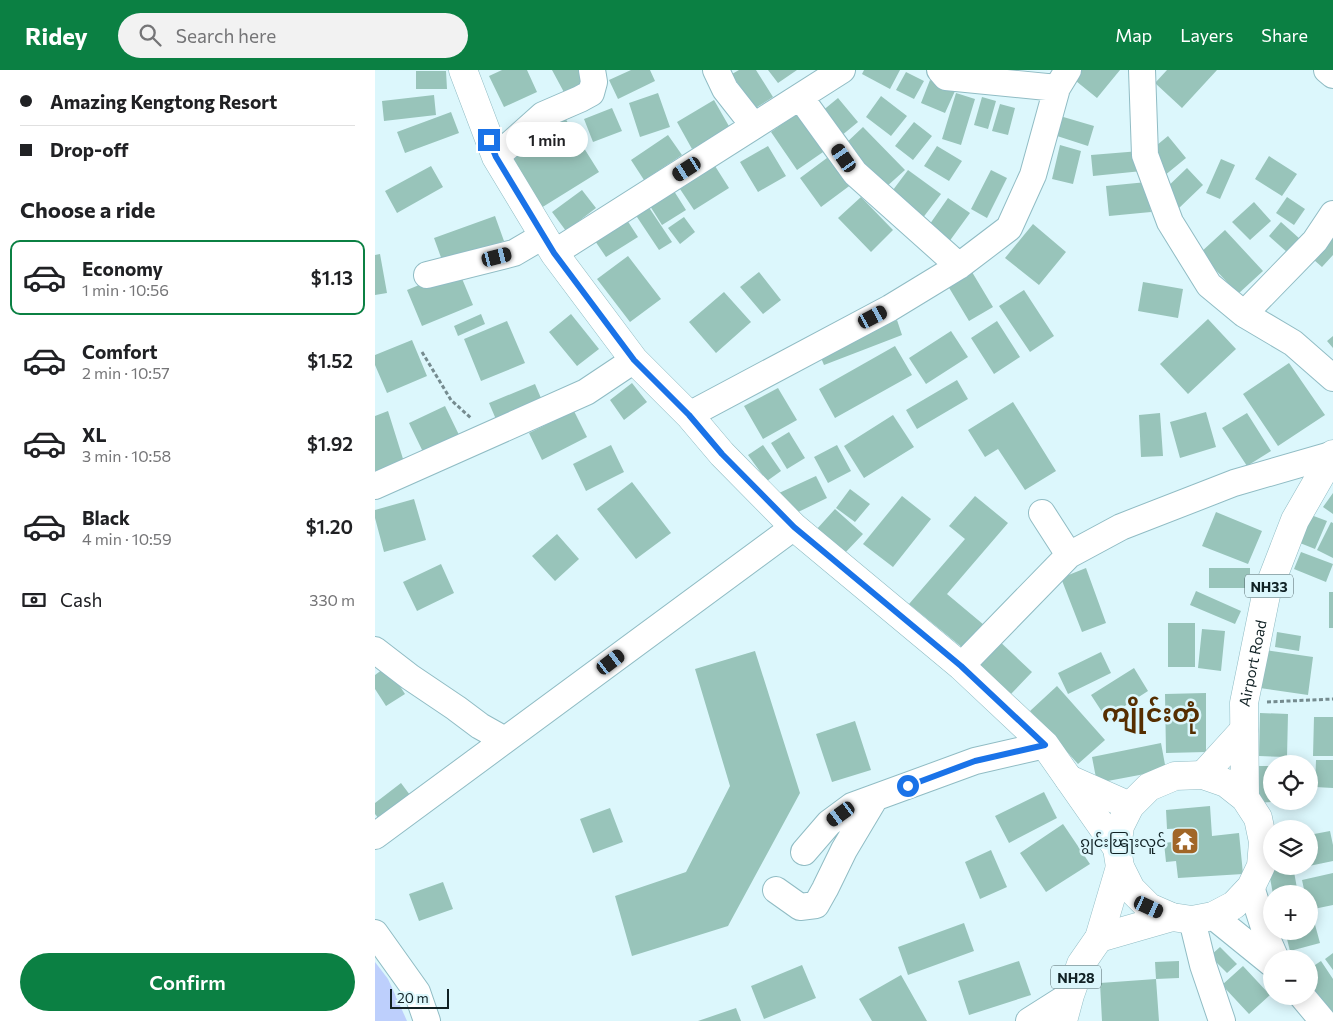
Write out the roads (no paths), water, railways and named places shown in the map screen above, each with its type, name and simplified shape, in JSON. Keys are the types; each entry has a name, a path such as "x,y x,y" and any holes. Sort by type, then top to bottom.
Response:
{"highway":[{"path":"463,70 496,157 549,245 634,360 689,415 722,454 794,527 961,666 1045,745 1119,857 1131,889 1149,907 1192,917"},
{"name":"Airport Road","path":"1245,798 1244,703 1266,595 1295,520 1307,499 1332,464"},
{"path":"1203,775 1244,730"},
{"name":"NH28","path":"1063,1021 1081,964 1099,938 1119,857 1120,826 1130,806 1149,787 1175,776 1203,775 1226,783 1245,798 1258,818 1263,842 1261,866 1251,887 1234,905 1192,917 1099,938"},
{"path":"1068,778 1130,806"}],"street":[{"path":"496,157 543,114 591,93 594,82 591,70"},
{"path":"716,70 725,89 754,126"},
{"path":"427,275 549,245 754,126 843,70"},
{"path":"689,415 890,308 959,266 1009,228 1033,175 1063,79 946,77 940,70"},
{"path":"1142,70 1145,155 1170,222 1209,285 1244,314 1293,343 1333,378"},
{"path":"1327,70 1333,75"},
{"path":"800,97 855,173 959,266"},
{"path":"1244,314 1315,241 1333,214"},
{"path":"375,486 586,392 634,360"},
{"path":"961,666 1069,555 1121,527 1234,482 1332,464"},
{"path":"1042,513 1069,555"},
{"path":"375,836 794,527"},
{"path":"375,650 480,726 505,740"},
{"path":"804,852 829,823 852,806 975,761 1045,745"},
{"path":"776,890 800,907 816,905 844,850 875,798"},
{"path":"1251,887 1272,950"},
{"path":"1192,917 1263,958"},
{"path":"1192,917 1203,965 1222,1021"},
{"path":"375,933 417,992 427,1021"},
{"path":"1029,1021 1070,995"},
{"path":"1310,1005 1323,1021"}],"water":[{"path":"375,962 388,979 407,1021 375,1021"}],"place":[{"name":"ၵျွင်းၽြႃးလူင်","path":"1185,841"}],"district":[{"name":"ကျိုင်းတုံ","path":"1151,712"}]}
